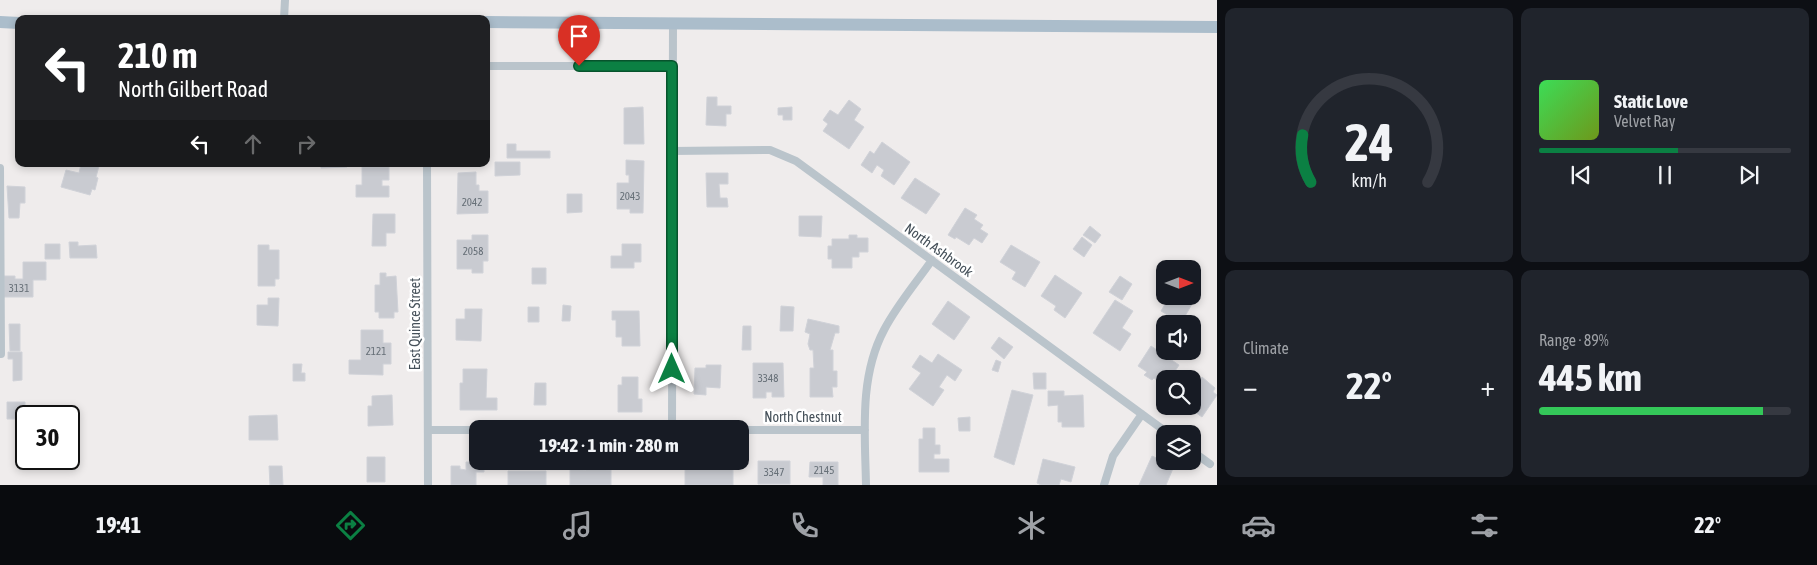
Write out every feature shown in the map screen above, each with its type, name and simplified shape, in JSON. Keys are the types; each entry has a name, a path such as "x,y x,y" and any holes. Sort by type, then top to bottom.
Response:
{"main road":[{"path":"0,22 15,23"},
{"path":"490,22 1217,27"}],"street":[{"path":"284,15 285,0"},
{"path":"672,420 673,22"},
{"path":"490,66 672,66"},
{"name":"North Ashbrook","path":"672,151 756,149 784,154 1157,425"},
{"name":"East Quince Street","path":"427,167 428,485"},
{"path":"0,168 1,354"},
{"path":"866,485 866,386 873,356 884,330 932,260"},
{"path":"1104,485 1113,456 1142,414"},
{"path":"428,430 469,430"},
{"name":"North Chestnut","path":"749,430 865,430"},
{"path":"1201,458 1210,464"}],"building":[{"path":"707,97 717,97 717,106 731,106 731,114 726,114 726,126 706,125"},
{"path":"849,100 861,109 854,120 864,127 849,149 823,131 828,124 823,120 830,110 838,115"},
{"path":"643,107 644,144 624,144 624,108"},
{"path":"792,107 792,120 783,120 783,115 778,115 778,108"},
{"path":"882,142 910,162 894,185 881,176 884,170 877,165 872,173 861,165 870,151 874,154"},
{"path":"507,144 516,144 516,151 550,151 550,158 507,158"},
{"path":"626,160 644,161 643,213 630,213 630,209 617,209 617,183 629,183 629,175 626,175"},
{"path":"495,162 520,162 520,175 495,176"},
{"path":"80,167 99,167 95,190 92,189 90,195 61,187 66,170 79,173"},
{"path":"362,167 389,167 389,180 382,180 382,186 389,186 389,197 356,197 356,185 362,185"},
{"path":"476,172 476,185 479,185 479,191 488,191 488,213 457,214 458,173"},
{"path":"706,173 728,173 728,184 719,184 720,198 727,198 728,207 707,207"},
{"path":"915,178 940,194 926,214 901,198"},
{"path":"7,186 25,187 25,203 20,203 19,218 9,218"},
{"path":"567,194 582,194 582,212 567,213"},
{"path":"965,208 977,215 974,219 983,225 980,229 988,234 982,243 974,238 969,245 956,237 955,239 948,235"},
{"path":"373,214 395,214 395,233 386,233 386,246 372,246"},
{"path":"799,216 822,216 821,237 799,236"},
{"path":"1090,226 1101,235 1095,243 1083,235"},
{"path":"472,235 488,235 488,261 483,261 483,273 472,273 472,269 457,269 457,240 472,240"},
{"path":"849,235 857,235 857,238 868,238 868,252 859,252 859,257 852,257 852,268 832,268 832,259 828,259 828,246 832,246 832,239 849,239"},
{"path":"1082,237 1092,245 1084,257 1073,249"},
{"path":"69,242 78,242 78,246 96,245 97,258 70,258"},
{"path":"45,244 60,244 60,259 45,259"},
{"path":"622,244 641,244 641,262 634,262 634,268 611,268 611,256 622,256"},
{"path":"258,245 269,245 269,250 279,250 279,279 275,279 275,286 258,286"},
{"path":"1011,245 1040,262 1025,287 1012,279 1016,272 1000,262"},
{"path":"23,262 46,262 46,280 33,280 33,297 4,297 4,276 15,276 15,279 23,279"},
{"path":"532,268 546,268 546,284 532,284"},
{"path":"380,273 386,273 386,277 396,276 398,312 394,312 394,318 379,318 379,312 375,312 375,285 380,285"},
{"path":"1055,275 1082,293 1065,318 1054,310 1056,306 1041,296"},
{"path":"1120,276 1132,284 1122,300 1109,292"},
{"path":"268,298 279,298 278,326 257,325 257,305 268,305"},
{"path":"1115,300 1133,311 1122,328 1131,334 1120,351 1093,333"},
{"path":"948,301 970,317 954,340 932,324"},
{"path":"563,305 571,306 570,321 562,321"},
{"path":"1165,305 1191,305 1186,315 1168,315 1161,311"},
{"path":"781,306 794,307 793,331 780,331"},
{"path":"528,307 539,307 539,322 528,322"},
{"path":"465,309 482,309 481,341 456,340 456,319 465,319"},
{"path":"612,311 639,311 640,346 622,346 622,337 616,337 616,320 612,320"},
{"path":"808,319 839,326 839,333 835,333 830,350 833,350 833,371 837,371 837,387 832,387 833,397 810,397 810,368 814,368 813,350 810,350 808,344 810,334 805,332"},
{"path":"9,324 20,324 20,351 10,351"},
{"path":"743,326 751,326 751,350 742,350"},
{"path":"361,330 383,330 383,343 391,343 391,364 383,364 383,375 349,374 349,360 361,360"},
{"path":"999,337 1013,347 1004,359 991,348"},
{"path":"1151,346 1156,349 1156,360 1172,360 1179,365 1176,370 1156,370 1156,379 1154,378 1152,380 1144,375 1147,372 1138,366"},
{"path":"8,352 22,352 22,380 13,381 13,359 8,359"},
{"path":"938,354 962,370 955,381 947,375 939,387 944,390 933,406 909,389 921,373 912,367 920,355 932,363"},
{"path":"996,360 1001,362 998,372 992,370"},
{"path":"753,363 783,363 784,397 772,397 772,392 766,392 766,398 753,398"},
{"path":"293,364 302,364 301,373 305,373 305,381 293,381"},
{"path":"706,365 721,365 720,388 706,387 706,395 694,394 695,368 706,368"},
{"path":"463,369 487,369 486,398 497,398 497,410 460,410 460,383 463,383"},
{"path":"1033,373 1046,373 1046,389 1034,389"},
{"path":"622,377 638,377 638,399 642,399 642,412 618,412 618,385 622,385"},
{"path":"1202,377 1215,388 1213,392 1217,395 1202,417 1199,415 1201,415"},
{"path":"535,383 546,383 546,405 534,405"},
{"path":"1012,390 1033,395 1014,465 994,457"},
{"path":"1048,391 1064,391 1064,396 1083,395 1084,427 1062,427 1062,422 1058,422 1058,405 1048,406"},
{"path":"392,395 393,425 368,426 368,406 372,406 372,396"},
{"path":"7,402 25,402 25,405 15,405 15,419 7,419"},
{"path":"277,415 278,440 249,440 249,416"},
{"path":"970,417 970,431 959,431 958,418"},
{"path":"923,428 935,428 935,445 940,445 940,454 934,454 934,459 949,459 949,472 919,472 919,439 923,439"},
{"path":"1152,456 1156,458 1156,470 1172,470 1166,485 1139,485"},
{"path":"367,457 385,457 385,482 367,482"},
{"path":"1043,459 1075,467 1071,482 1061,479 1059,485 1041,485 1037,483"},
{"path":"758,461 790,461 790,484 758,484"},
{"path":"466,462 469,462 469,470 484,470 484,472 476,472 476,485 451,485 451,466 460,466 460,469 466,470"},
{"path":"810,462 838,462 838,485 823,485 823,477 809,477"},
{"path":"269,466 282,466 283,485 270,485"},
{"path":"570,470 611,470 611,485 570,485"},
{"path":"685,470 733,470 733,485 685,485"},
{"path":"508,471 546,471 546,485 508,485"}],"route":[{"path":"579,66 672,66 672,369"}]}
